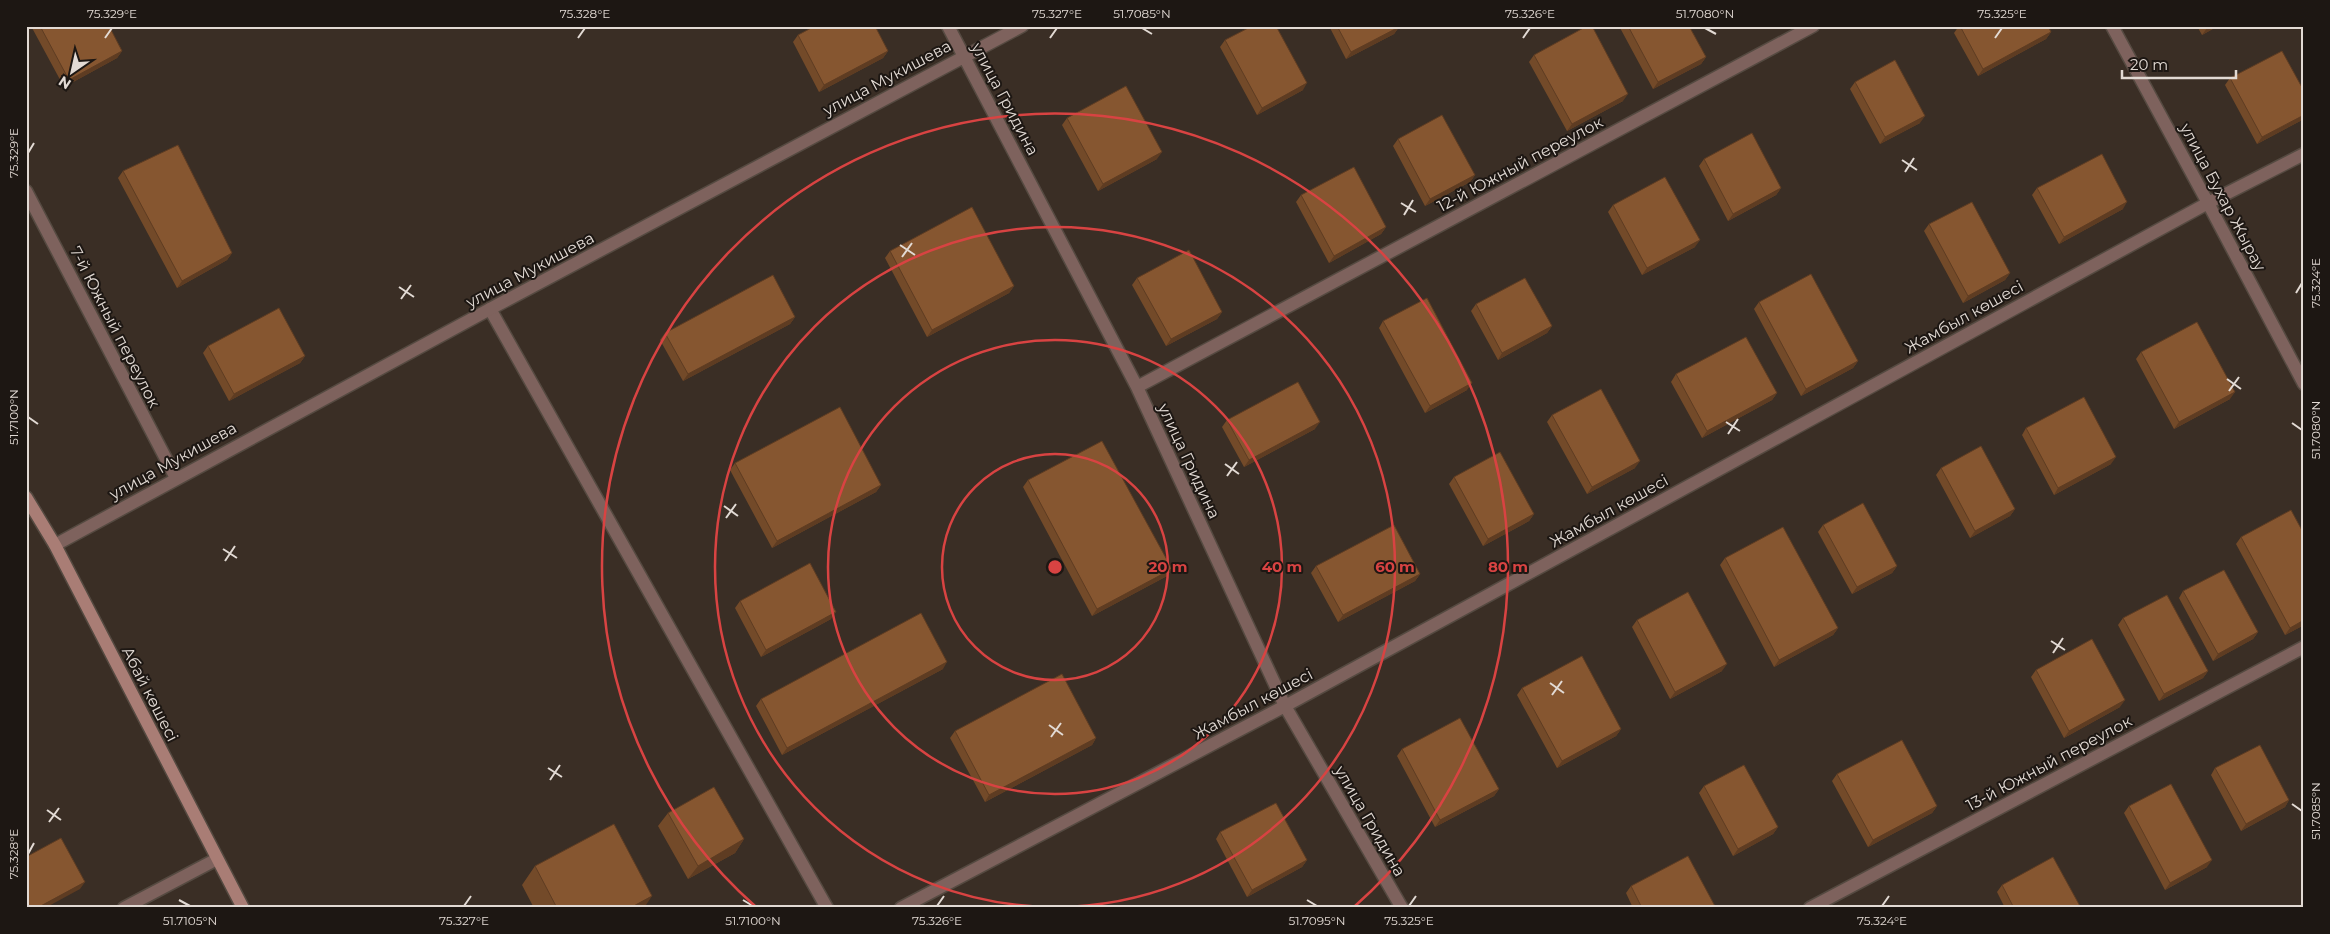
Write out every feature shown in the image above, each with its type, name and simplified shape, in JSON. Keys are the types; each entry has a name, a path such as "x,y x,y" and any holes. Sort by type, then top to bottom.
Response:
{"street":[{"name":"улица Гридина","path":"948,26 1137,387 1286,706 1402,908"},
{"name":"улица Мукишева","path":"55,545 176,478 964,55 1022,26"},
{"name":"12-й Южный переулок","path":"1137,387 1813,26"},
{"name":"улица Бухар Жырау","path":"2112,26 2304,384"},
{"name":"Жамбыл көшесі","path":"901,908 1286,706 2208,202 2304,154"},
{"name":"7-й Южный переулок","path":"26,191 176,478"},
{"path":"490,310 827,908"},
{"name":"Абай көшесі","path":"26,497 55,545 242,908"},
{"name":"13-й Южный переулок","path":"1810,908 2304,647"},
{"path":"124,908 217,860"}],"building":[{"path":"40,26 109,26 122,51 69,80"},
{"path":"815,26 875,26 888,51 824,85 798,35"},
{"path":"1252,26 1276,26 1307,83 1262,108 1225,40"},
{"path":"1337,26 1399,26 1399,27 1351,52"},
{"path":"1587,26 1592,26 1628,94 1572,124 1534,55"},
{"path":"1628,26 1689,26 1706,57 1658,82"},
{"path":"1960,26 2048,26 2051,32 1983,69"},
{"path":"2282,51 2304,91 2304,115 2262,137 2230,78"},
{"path":"1895,60 1925,116 1885,137 1855,82"},
{"path":"1126,86 1162,152 1103,184 1067,118"},
{"path":"1442,115 1475,175 1430,199 1398,139"},
{"path":"1752,133 1781,188 1733,214 1704,159"},
{"path":"178,145 232,253 182,281 123,171"},
{"path":"2102,154 2127,202 2064,237 2037,188"},
{"path":"1354,167 1386,227 1334,256 1301,195"},
{"path":"1665,177 1700,240 1647,268 1613,205"},
{"path":"1972,202 2010,273 1968,296 1929,224"},
{"path":"972,207 1014,286 932,330 890,251"},
{"path":"1189,250 1222,312 1171,339 1137,278"},
{"path":"1811,274 1858,361 1806,389 1759,302"},
{"path":"773,275 795,317 688,374 665,333"},
{"path":"1525,278 1552,326 1502,353 1476,304"},
{"path":"1427,298 1472,383 1430,406 1383,321"},
{"path":"279,308 305,356 234,394 208,346"},
{"path":"2197,322 2235,392 2179,422 2141,352"},
{"path":"1746,337 1777,393 1707,431 1676,374"},
{"path":"1298,382 1320,422 1249,460 1227,420"},
{"path":"1601,389 1640,461 1592,487 1552,415"},
{"path":"2084,397 2116,457 2058,488 2026,428"},
{"path":"840,407 881,485 777,541 735,463"},
{"path":"1102,441 1172,569 1097,609 1028,480"},
{"path":"1981,446 2015,509 1975,531 1941,468"},
{"path":"1500,452 1534,514 1488,539 1454,477"},
{"path":"1863,503 1897,566 1857,587 1823,525"},
{"path":"2291,510 2304,534 2304,620 2290,628 2241,537"},
{"path":"1394,525 1420,574 1343,615 1316,566"},
{"path":"1783,527 1838,628 1779,660 1725,558"},
{"path":"810,563 836,612 766,650 740,601"},
{"path":"2224,570 2258,632 2218,654 2183,591"},
{"path":"1688,592 1727,664 1675,692 1637,620"},
{"path":"2167,595 2208,671 2164,694 2123,618"},
{"path":"921,613 947,662 787,748 761,699"},
{"path":"2092,639 2125,700 2069,731 2036,670"},
{"path":"1582,656 1621,729 1562,761 1522,688"},
{"path":"1062,674 1096,738 989,795 955,731"},
{"path":"1460,718 1499,789 1440,820 1402,749"},
{"path":"1902,740 1937,806 1873,840 1837,774"},
{"path":"2260,745 2289,800 2246,824 2215,768"},
{"path":"1744,765 1778,827 1738,849 1704,786"},
{"path":"2171,784 2212,860 2170,883 2129,806"},
{"path":"714,787 744,839 698,866 668,813"},
{"path":"1276,803 1307,860 1252,890 1220,832"},
{"path":"614,824 652,896 630,908 557,908 535,866"},
{"path":"61,838 85,882 37,908 26,908 26,857"},
{"path":"1688,856 1716,908 1642,908 1631,886"},
{"path":"2053,857 2081,908 2014,908 2002,885"}]}
